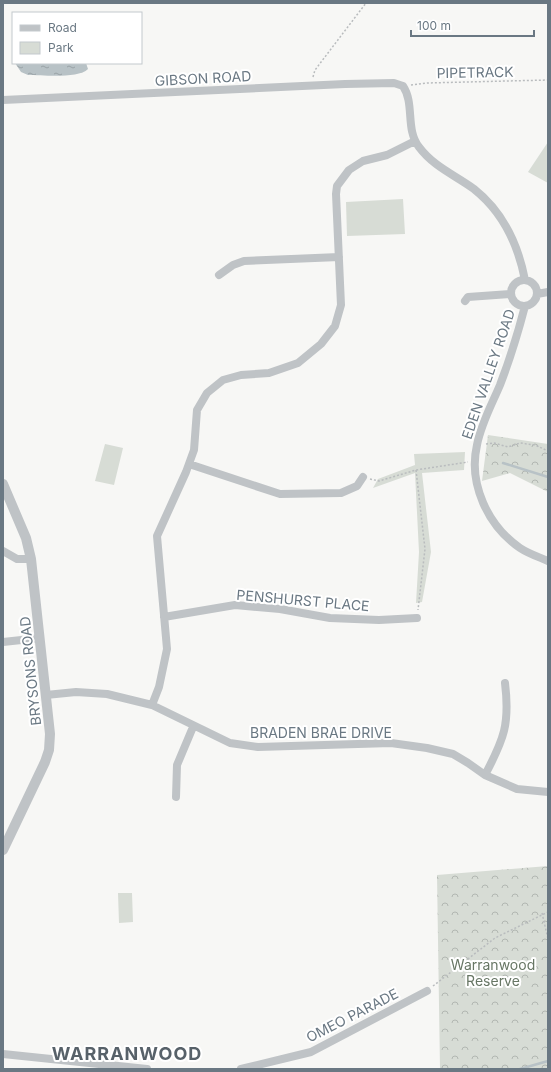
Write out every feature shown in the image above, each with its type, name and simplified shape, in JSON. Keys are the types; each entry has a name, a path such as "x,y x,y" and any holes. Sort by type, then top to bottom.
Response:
{"street":[{"name":"GIBSON ROAD","path":"3,100 394,83 404,86"},
{"path":"404,86 408,94 411,126 415,141 436,166 474,190 502,219 518,250 525,280 535,286 537,294 548,292"},
{"path":"152,705 159,687 167,649 157,536 194,450 197,410 207,393 223,380 241,375 269,373 298,363 321,344 335,326 341,304 337,186 349,170 363,161 388,155 415,141"},
{"path":"219,275 233,265 244,261 339,257"},
{"name":"EDEN VALLEY ROAD","path":"525,280 520,280 513,286 511,294 514,302 525,306 535,301 537,294"},
{"path":"466,297 511,294"},
{"name":"EDEN VALLEY ROAD","path":"525,306 517,336 477,444 475,461 476,484 481,499 495,524 508,538 521,549 548,561"},
{"path":"189,464 244,484 280,494 340,493 356,486 362,477"},
{"name":"BRYSONS ROAD","path":"3,484 26,538 31,559 50,734 49,750 30,796 3,850"},
{"path":"3,551 17,559 31,559"},
{"name":"PENSHURST PLACE","path":"164,617 235,605 280,609 330,618 379,620 417,618"},
{"path":"3,642 40,638"},
{"path":"485,775 501,744 506,728 508,712 505,683"},
{"name":"BRADEN BRAE DRIVE","path":"46,695 76,692 107,694 152,705 230,744 258,747 391,743 427,748 453,754 468,762 485,775 517,789 548,792"},
{"path":"176,797 177,765 193,726"},
{"name":"OMEO PARADE","path":"241,1069 311,1052 426,991"},
{"path":"3,1054 147,1069"}],"path":[{"path":"309,86 316,70 366,3"},
{"name":"PIPETRACK","path":"404,86 427,83 548,80"},
{"path":"477,444 494,443 508,447 520,443 535,445 548,450"},
{"path":"362,477 379,481 416,470 475,461"},
{"path":"416,470 425,548 417,618"},
{"path":"426,991 495,938 542,913 548,912"},
{"path":"542,913 548,939"}],"green space":[{"path":"548,142 548,183 528,172"},
{"path":"403,199 405,234 347,236 346,202"},
{"path":"488,435 548,444 548,492 510,473 482,481"},
{"path":"105,444 123,448 114,485 95,481"},
{"path":"465,452 464,470 422,473 431,552 422,602 416,603 419,552 415,473 373,488 378,479 415,465 414,454"},
{"name":"Warranwood Reserve","path":"548,866 548,1069 440,1069 437,875"},
{"path":"118,893 132,893 133,922 119,923"}],"water":[{"path":"16,64 86,64 88,69 77,74 51,76 28,75 21,72"}],"waterway":[{"path":"503,463 548,477"},
{"path":"520,1069 548,1061"}],"district":[{"name":"WARRANWOOD","path":"127,1053"}]}
